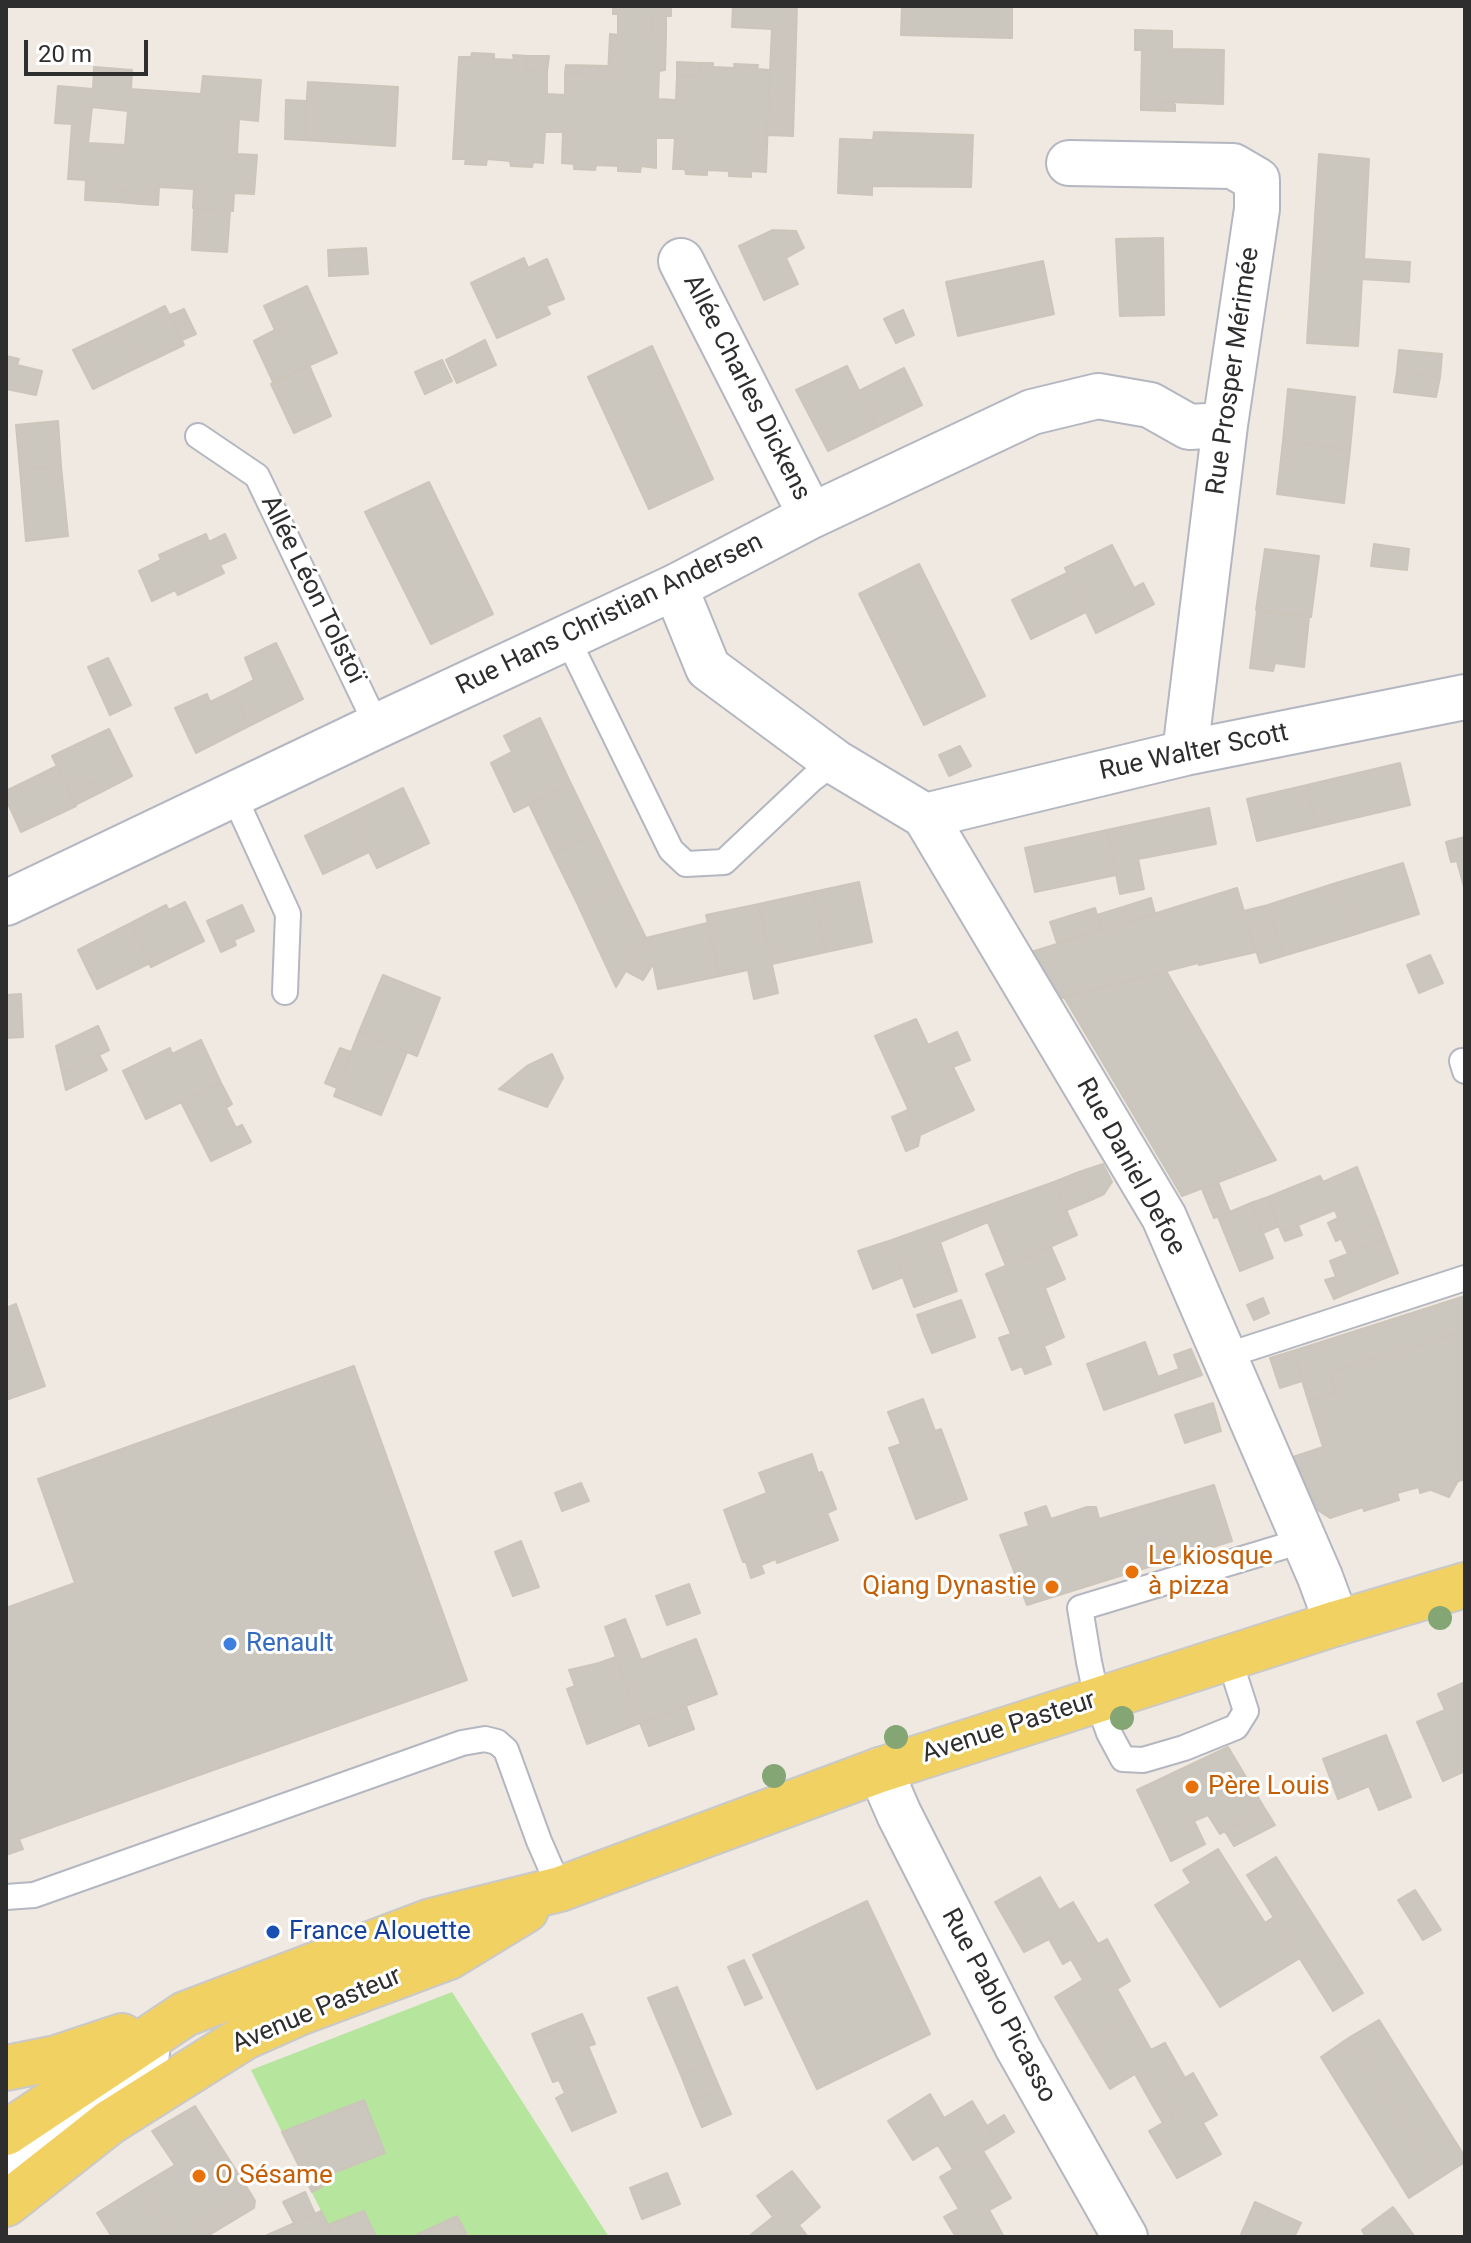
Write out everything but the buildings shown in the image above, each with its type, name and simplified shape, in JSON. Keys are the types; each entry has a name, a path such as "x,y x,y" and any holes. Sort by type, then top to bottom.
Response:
{"main road":[{"name":"Avenue Pasteur","path":"6,2133 185,2014 431,1921 560,1889 880,1770 1465,1585"},
{"name":"Avenue Pasteur","path":"6,2204 110,2122 245,2037 299,2013 449,1957 560,1889"},
{"path":"6,2068 56,2058 185,2014"}],"street":[{"name":"Rue Prosper Mérimée","path":"1069,163 1233,166 1257,180 1257,209 1225,425 1185,753"},
{"name":"Allée Charles Dickens","path":"681,261 811,516"},
{"name":"Rue Hans Christian Andersen","path":"6,903 675,587 811,516 1032,412 1098,396 1150,405 1189,427 1225,425"},
{"path":"675,587 708,668 835,762 925,816"},
{"name":"Rue Walter Scott","path":"925,816 1185,753 1465,697"},
{"name":"Rue Daniel Defoe","path":"925,816 1164,1217 1305,1540 1337,1623"},
{"name":"Rue Pablo Picasso","path":"880,1770 899,1814 1018,2048 1125,2237"},
{"path":"6,2170 97,2101 185,2014"}],"lane":[{"name":"Allée Léon Tolstoï","path":"198,436 257,476 377,726"},
{"path":"567,638 671,850 686,864 724,862 812,779 835,762"},
{"path":"234,796 288,914 285,992"},
{"path":"1225,1356 1465,1278"},
{"path":"1229,1658 1246,1711 1236,1727 1184,1748 1143,1760 1123,1759 1109,1733 1097,1699 1080,1608 1305,1540"},
{"path":"6,1897 34,1895 462,1743 485,1739 497,1742 506,1750 560,1889"}],"green space":[{"path":"452,1992 609,2237 334,2237 251,2070"}],"place":[{"name":"Le kiosque à pizza","path":"1132,1572"},
{"name":"Qiang Dynastie","path":"1052,1587"},
{"name":"Renault","path":"230,1644"},
{"name":"Père Louis","path":"1192,1787"},
{"name":"France Alouette","path":"273,1932"},
{"name":"O Sésame","path":"199,2176"}]}
